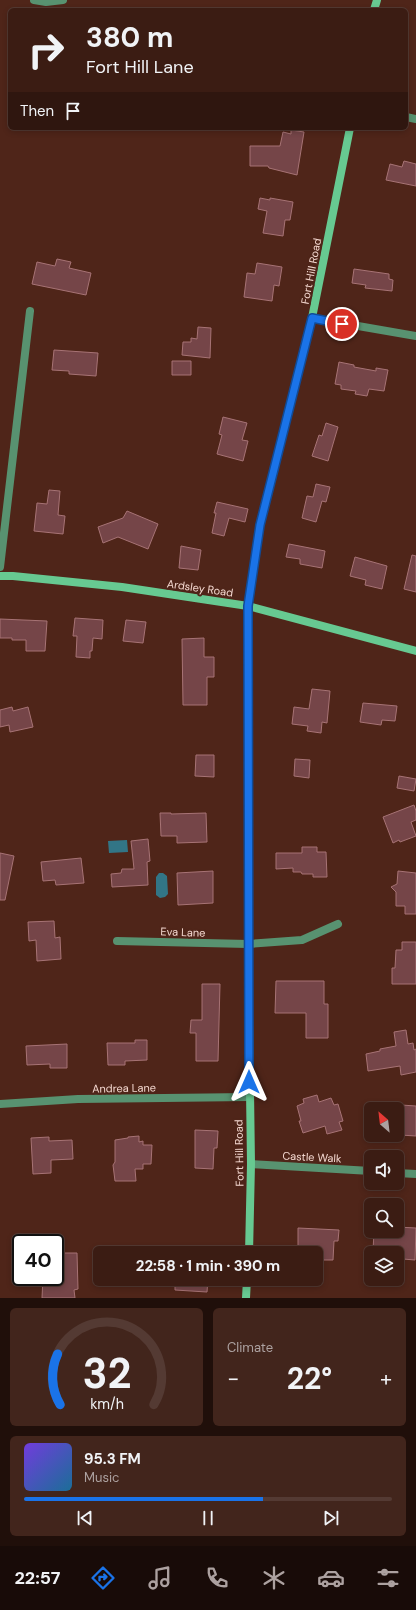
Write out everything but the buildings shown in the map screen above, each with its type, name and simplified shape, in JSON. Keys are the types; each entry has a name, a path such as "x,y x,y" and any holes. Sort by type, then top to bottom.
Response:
{"street":[{"path":"34,0 46,2 63,0"},
{"name":"Fort Hill Road","path":"249,1246 251,1164 248,944 248,606 260,525 312,318 350,130"},
{"path":"0,567 30,311"},
{"path":"312,318 416,336"},
{"name":"Ardsley Road","path":"0,576 122,587 248,606 416,651"},
{"name":"Eva Lane","path":"117,941 248,944 302,940 338,924"},
{"name":"Andrea Lane","path":"0,1104 78,1099 249,1097"},
{"name":"Castle Walk","path":"251,1164 364,1171"},
{"path":"404,1173 416,1174"},
{"path":"246,1298 247,1286"}],"water":[{"path":"127,840 128,852 109,853 108,841"},
{"path":"159,873 163,873 167,876 168,894 165,897 160,898 156,895 156,877"}],"route":[{"path":"249,1082 248,606 260,525 312,318 342,324"}]}
